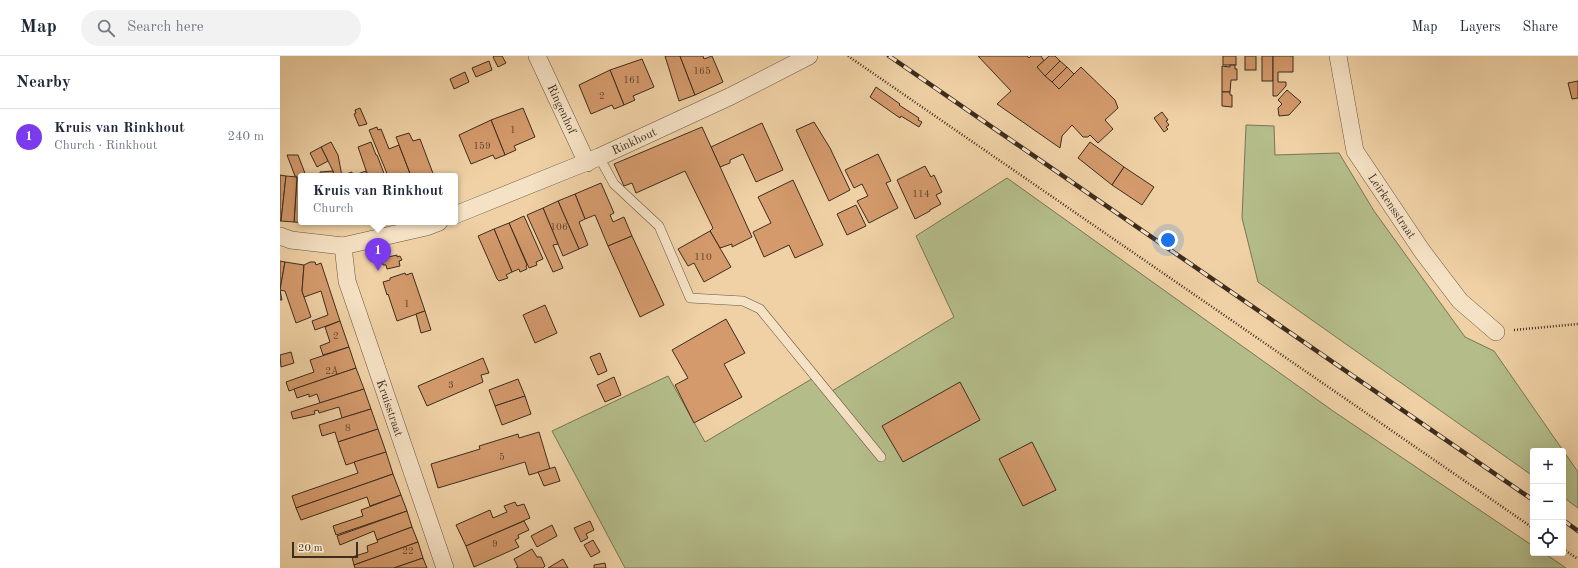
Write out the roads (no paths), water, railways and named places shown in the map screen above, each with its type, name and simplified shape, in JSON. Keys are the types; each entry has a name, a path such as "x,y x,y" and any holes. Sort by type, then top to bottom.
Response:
{"street":[{"name":"Ringenhof","path":"537,56 593,160"},
{"name":"Rinkhout","path":"458,214 593,160 731,96 809,56"},
{"name":"Leirkensstraat","path":"1338,56 1354,150 1422,251 1460,301 1496,332"},
{"path":"280,236 291,240 343,246 431,225"},
{"name":"Kruisstraat","path":"343,246 347,281 445,568"}],"lane":[{"path":"593,160 614,184 658,226 690,298 743,301 760,309 881,457"}],"railway":[{"path":"889,56 1530,498"},
{"path":"1566,522 1578,531"}],"place":[{"name":"Kruis van Rinkhout","path":"378,271"}]}
